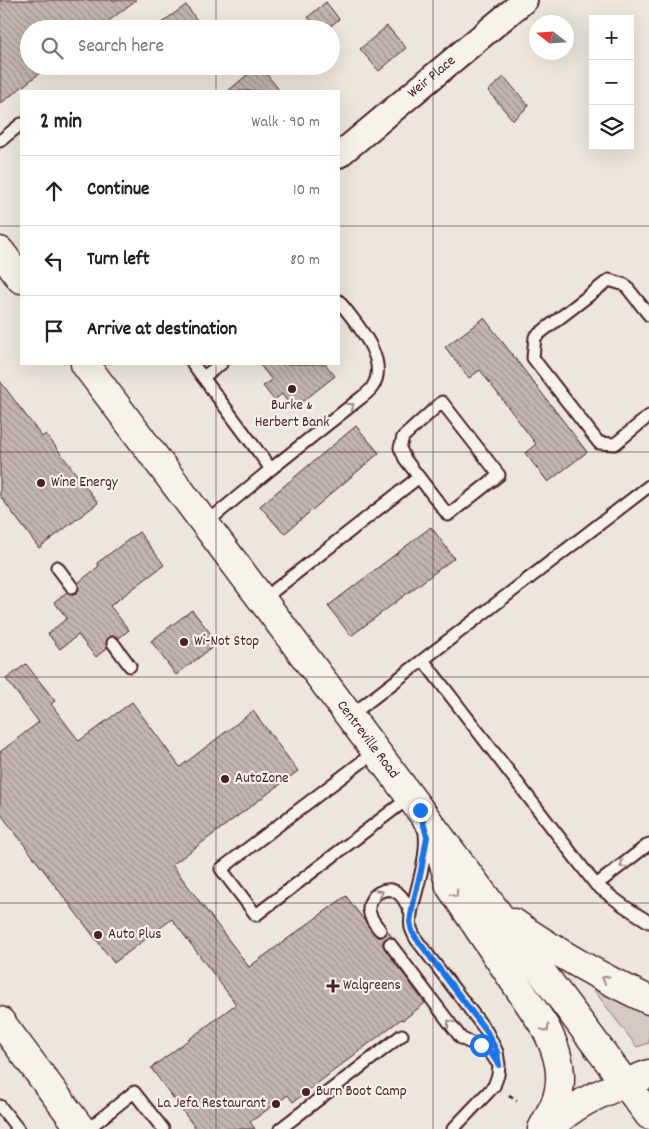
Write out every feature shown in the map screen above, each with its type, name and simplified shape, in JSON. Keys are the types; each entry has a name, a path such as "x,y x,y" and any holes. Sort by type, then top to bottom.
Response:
{"main road":[{"path":"0,252 20,278"},
{"name":"Centreville Road","path":"86,365 494,909 637,1079 649,1115"},
{"path":"436,831 450,886 553,1041 561,1080 557,1098 542,1129"},
{"path":"494,909 540,942 571,961 617,986 649,1000"},
{"path":"0,1021 81,1129"},
{"path":"549,1129 589,1098 637,1079"}],"street":[{"name":"Weir Place","path":"340,154 525,0"}],"lane":[{"path":"0,141 20,125"},
{"path":"649,315 625,285 610,280 535,337 533,358 599,443 615,444 649,416"},
{"path":"205,524 362,397 373,386 378,370 372,347 340,302"},
{"path":"194,365 271,469"},
{"path":"203,377 220,365"},
{"path":"442,402 499,475 448,515 419,477 405,459 400,448 403,437 442,402"},
{"path":"262,600 419,477"},
{"path":"350,716 649,486"},
{"path":"56,567 72,588"},
{"path":"113,643 130,666"},
{"path":"422,660 596,885 649,922"},
{"path":"376,751 221,869 256,915 415,803 427,837 411,914 412,931 487,1032 497,1052 499,1065 498,1075 493,1088 453,1129"},
{"path":"596,885 649,844"},
{"path":"380,930 372,920 369,909 370,902 379,892 392,889 398,892 406,902 411,914"},
{"path":"390,944 461,1038 485,1047 499,1065"},
{"path":"280,1129 402,1035"},
{"path":"88,1129 134,1092 163,1129"},
{"path":"0,1106 18,1129"}],"shaded area":[{"path":"584,977 628,1005 649,1015 649,1043 637,1047"}],"building":[{"path":"0,0 136,0 110,20 20,20 20,75 37,75 0,104"},
{"path":"326,2 339,19 310,20 308,17"},
{"path":"186,5 197,20 165,20"},
{"path":"387,26 406,48 379,71 360,49"},
{"path":"247,75 267,75 279,90 229,90"},
{"path":"504,77 529,106 513,120 488,91"},
{"path":"484,318 587,452 548,482 525,453 536,444 480,370 469,378 445,347"},
{"name":"Burke & Herbert Bank","path":"260,365 326,365 335,376 293,409 282,394 274,400 263,386 272,380"},
{"name":"Wine Energy","path":"0,381 42,437 46,434 98,503 39,548 0,496"},
{"path":"356,426 379,453 284,534 260,506"},
{"path":"431,527 454,558 351,636 328,606"},
{"path":"139,532 164,565 110,606 129,630 119,638 108,637 107,648 96,657 78,635 60,649 48,634 67,618 54,602 67,592 77,593 78,583 99,566 97,563"},
{"name":"Wi-Not Stop","path":"192,610 218,643 176,675 151,641"},
{"path":"26,664 55,701 51,704 79,741 132,702 180,767 253,711 298,771 172,865 249,967 346,896 375,935 382,937 387,930 392,937 386,938 383,941 384,948 425,1003 403,1020 401,1019 293,1102 288,1095 250,1122 255,1129 196,1129 151,1068 236,1004 172,919 114,963 0,813 0,752 39,722 6,679"}],"place":[{"name":"Burke & Herbert Bank","path":"292,389"},
{"name":"Wine Energy","path":"41,483"},
{"name":"Wi-Not Stop","path":"184,642"},
{"name":"AutoZone","path":"225,779"},
{"name":"Auto Plus","path":"98,935"},
{"name":"Walgreens","path":"333,986"},
{"name":"Burn Boot Camp","path":"306,1092"},
{"name":"La Jefa Restaurant","path":"276,1104"}],"route":[{"path":"420,810 427,837 410,922 412,931 491,1038 497,1052 499,1065 490,1052 481,1045"}]}
